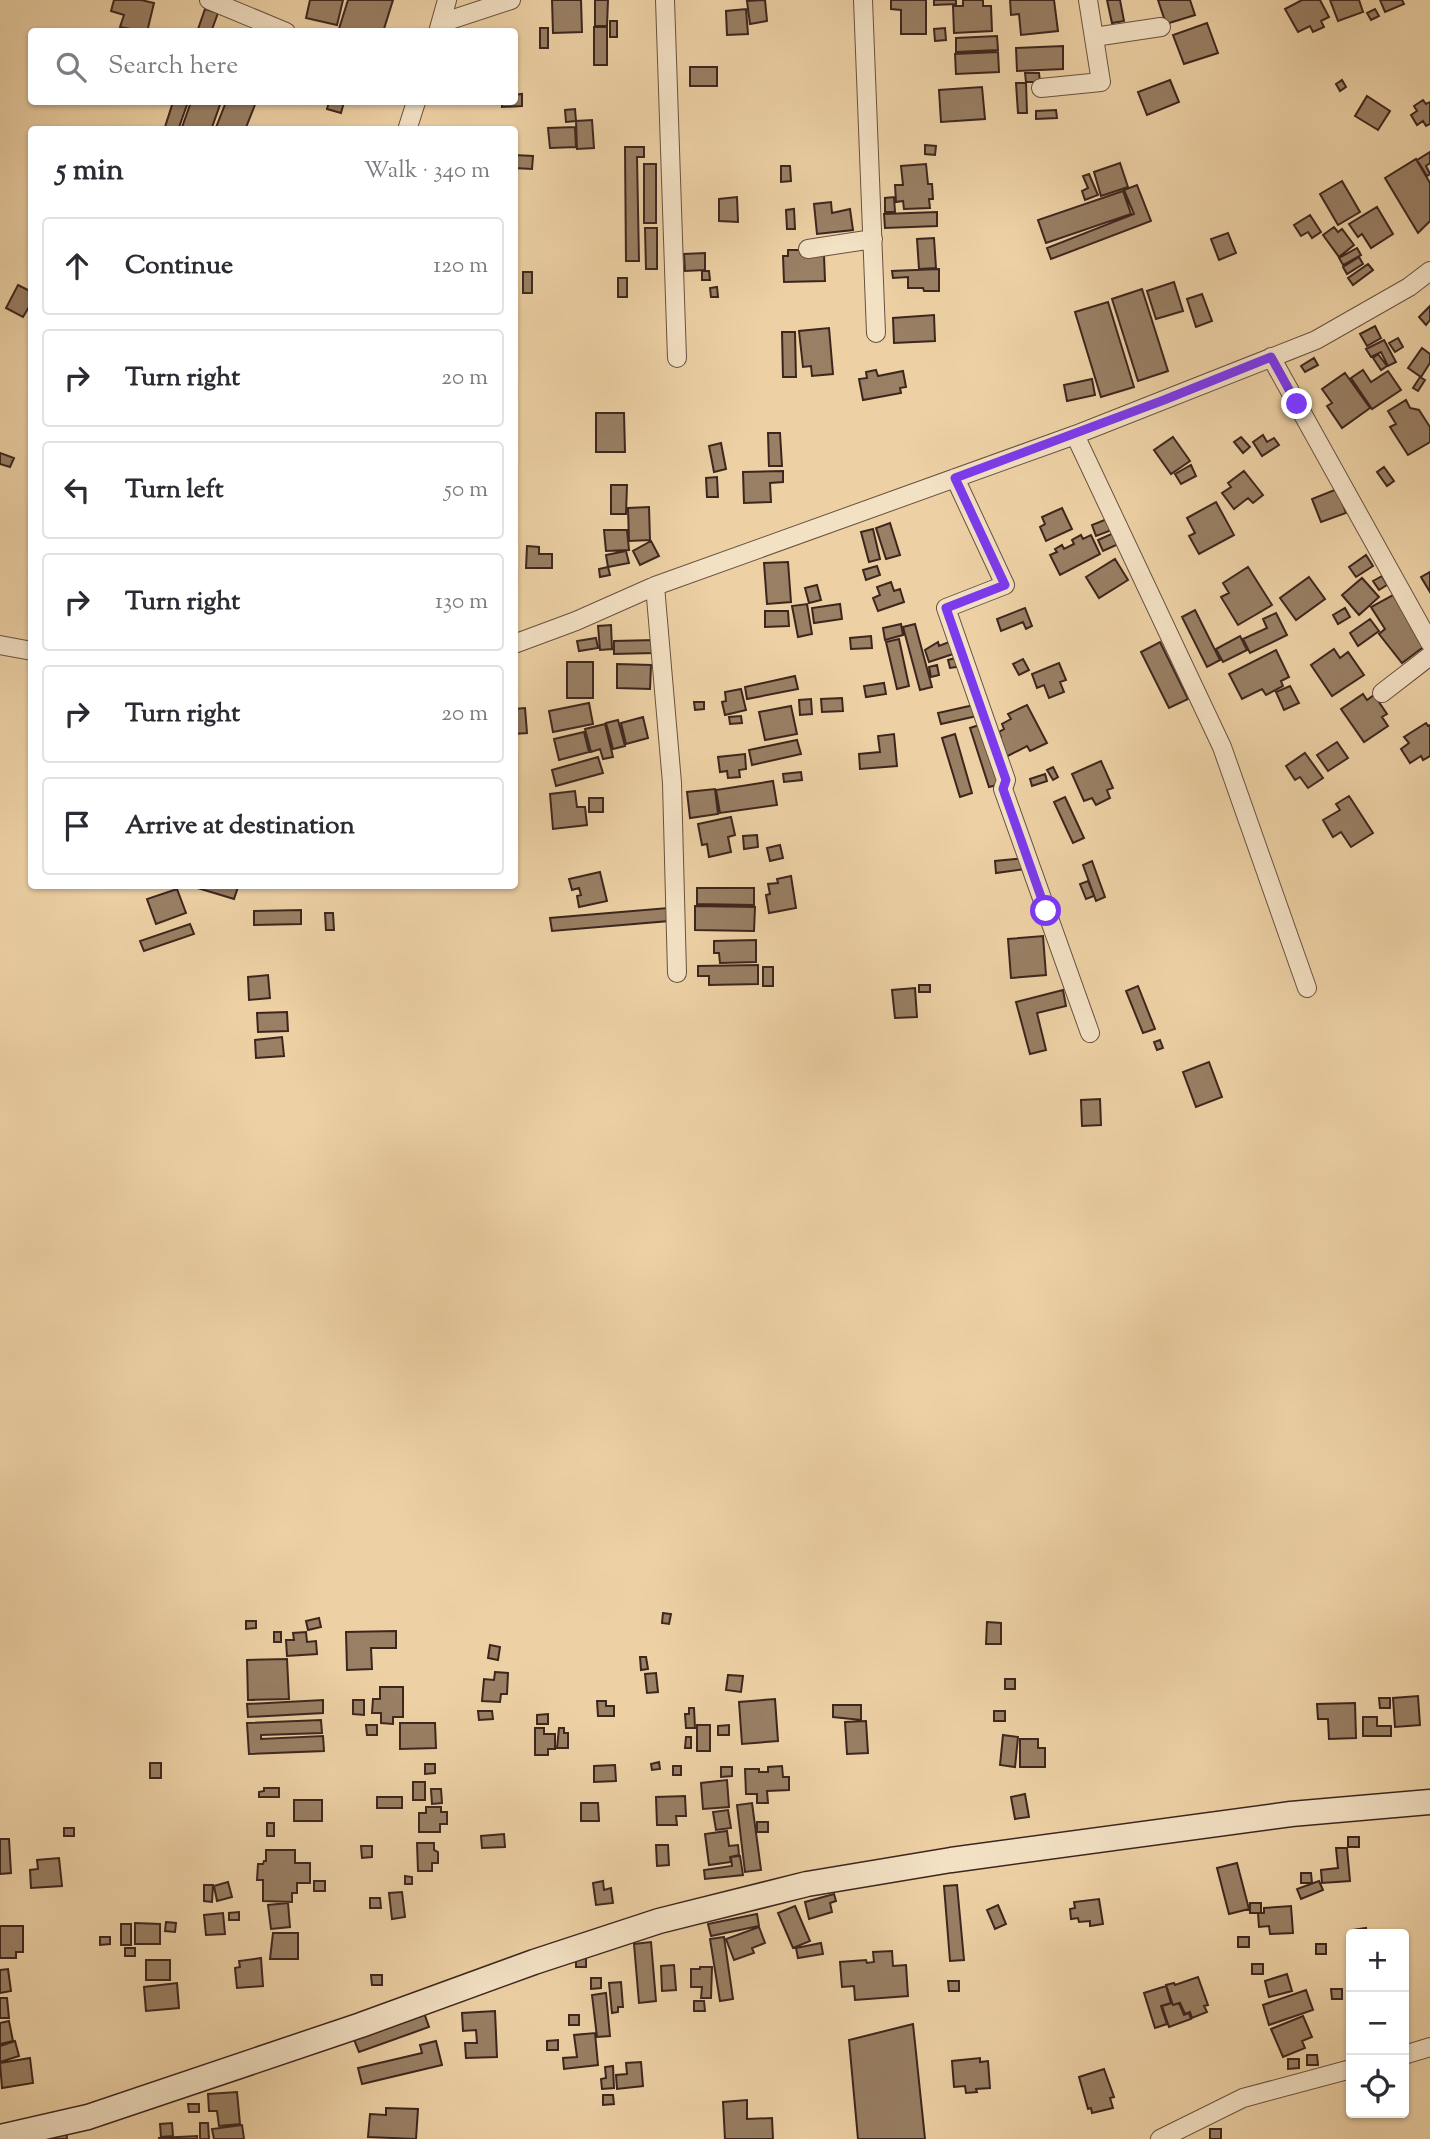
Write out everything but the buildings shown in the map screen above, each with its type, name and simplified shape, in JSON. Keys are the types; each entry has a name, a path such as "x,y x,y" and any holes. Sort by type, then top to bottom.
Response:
{"street":[{"path":"209,0 276,28"},
{"path":"439,27 447,0"},
{"path":"439,27 511,0"},
{"path":"665,0 677,358"},
{"path":"863,0 876,333"},
{"path":"1041,88 1101,82 1088,0"},
{"path":"1094,37 1161,27"},
{"path":"408,126 415,105"},
{"path":"808,249 873,239"},
{"path":"518,643 576,621 655,586 1075,435 1316,340 1409,287 1430,271"},
{"path":"1271,357 1430,643"},
{"path":"1075,435 1222,747 1307,988"},
{"path":"955,478 1005,585 946,608 1006,780 1003,789 1090,1034"},
{"path":"655,586 672,783 677,973"},
{"path":"0,645 28,650"},
{"path":"1382,693 1430,656"},
{"path":"0,2137 88,2117 659,1921 807,1884 951,1860 1291,1814 1430,1802"},
{"path":"1409,2053 1430,2047"},
{"path":"1160,2139 1243,2098 1346,2070"}],"route":[{"path":"1046,911 1003,789 1006,780 946,608 1005,585 955,478 1075,435 1271,357 1297,404"}]}
